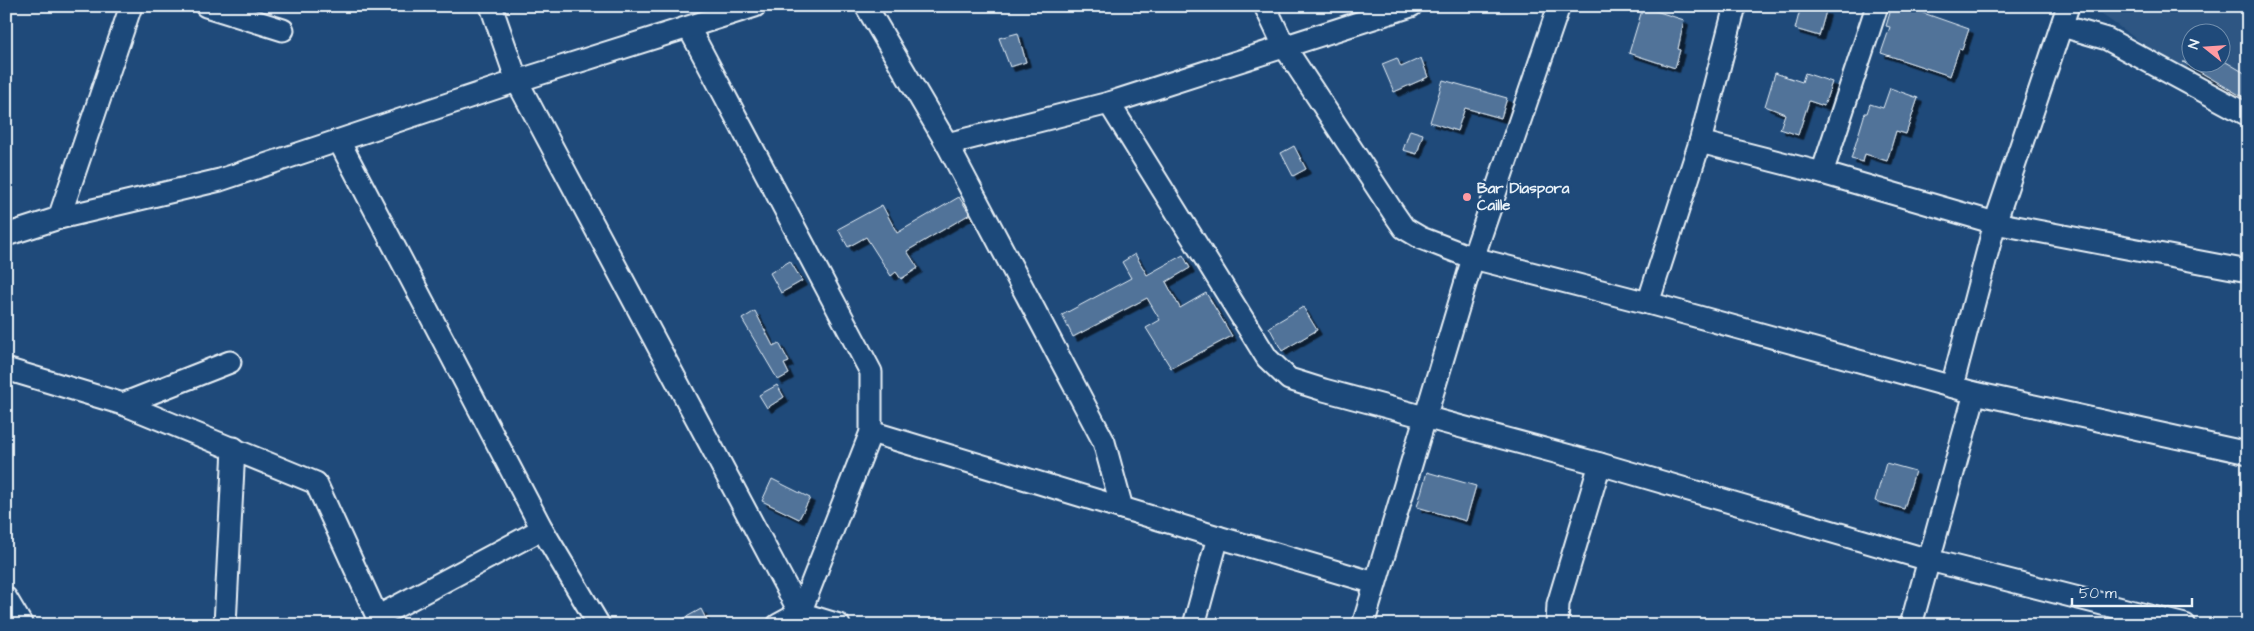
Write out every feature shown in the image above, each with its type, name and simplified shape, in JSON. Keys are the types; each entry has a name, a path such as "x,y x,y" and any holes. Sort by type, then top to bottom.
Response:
{"street":[{"path":"59,218 131,6"},
{"path":"206,6 283,30"},
{"path":"491,6 518,81 800,612 838,625"},
{"path":"6,235 59,218 220,180 518,81 755,6"},
{"path":"866,6 947,144 1104,442 1122,508"},
{"path":"1265,6 1284,46 1404,228 1421,238 1473,258 1648,302 1975,393 2248,453"},
{"path":"947,144 1109,103 1411,6"},
{"path":"1363,625 1473,258 1559,6"},
{"path":"1648,302 1700,142 1735,6"},
{"path":"1822,174 1877,6"},
{"path":"1952,386 1995,223 2065,16 2248,114"},
{"path":"689,28 871,372 871,432 800,612 778,625"},
{"path":"1109,103 1267,358 1289,379 1600,464 1929,560 2184,625"},
{"path":"339,141 542,529 599,625"},
{"path":"1700,142 1995,223 2248,271"},
{"path":"123,404 230,362"},
{"path":"6,368 123,404 316,483 379,621 542,529"},
{"path":"1911,625 1975,393"},
{"path":"871,432 1375,583"},
{"path":"225,625 234,448"},
{"path":"1557,625 1558,604 1600,464"},
{"path":"1194,625 1218,537"},
{"path":"6,598 22,625"}],"shaded area":[{"path":"2090,6 2248,6 2248,103 2183,72 2232,72 2232,22 2182,22 2182,72"}],"building":[{"path":"1801,6 1826,11 1819,36 1795,29"},
{"path":"1892,6 1909,8 1969,29 1962,50 1959,49 1950,76 1881,53 1890,27 1886,26"},
{"path":"1643,7 1684,20 1678,49 1680,50 1675,68 1629,53"},
{"path":"1018,33 1026,62 1010,67 999,38"},
{"path":"1397,58 1401,67 1421,58 1428,77 1394,92 1382,64"},
{"path":"2232,66 2248,75 2248,100 2200,72 2232,72"},
{"path":"1775,73 1802,82 1805,73 1832,82 1824,106 1809,101 1798,135 1780,129 1785,114 1765,106"},
{"path":"1443,80 1507,98 1501,118 1465,108 1457,131 1430,122"},
{"path":"1890,88 1918,98 1906,134 1896,131 1887,161 1865,154 1863,162 1851,159 1865,113 1867,113 1870,104 1883,108"},
{"path":"1410,130 1423,134 1417,154 1403,150"},
{"path":"1294,146 1306,169 1293,176 1281,153"},
{"path":"959,197 970,214 907,251 918,268 901,279 896,272 891,276 866,237 848,247 838,229 882,205 897,233"},
{"path":"1135,254 1147,275 1183,255 1190,268 1166,282 1180,308 1206,293 1232,336 1171,368 1146,328 1160,320 1147,298 1073,337 1062,315 1131,278 1122,262"},
{"path":"790,261 802,281 781,293 770,273"},
{"path":"1303,307 1317,330 1282,351 1269,327"},
{"path":"755,311 773,346 779,343 789,362 784,364 789,374 778,380 742,319"},
{"path":"777,385 784,397 767,408 759,395"},
{"path":"1886,463 1915,471 1904,509 1875,501"},
{"path":"1427,472 1476,486 1466,521 1417,507"},
{"path":"772,479 810,498 799,519 762,501"},
{"path":"701,609 709,625 672,625"}],"place":[{"name":"Bar Diaspora Caille","path":"1467,197"}]}
